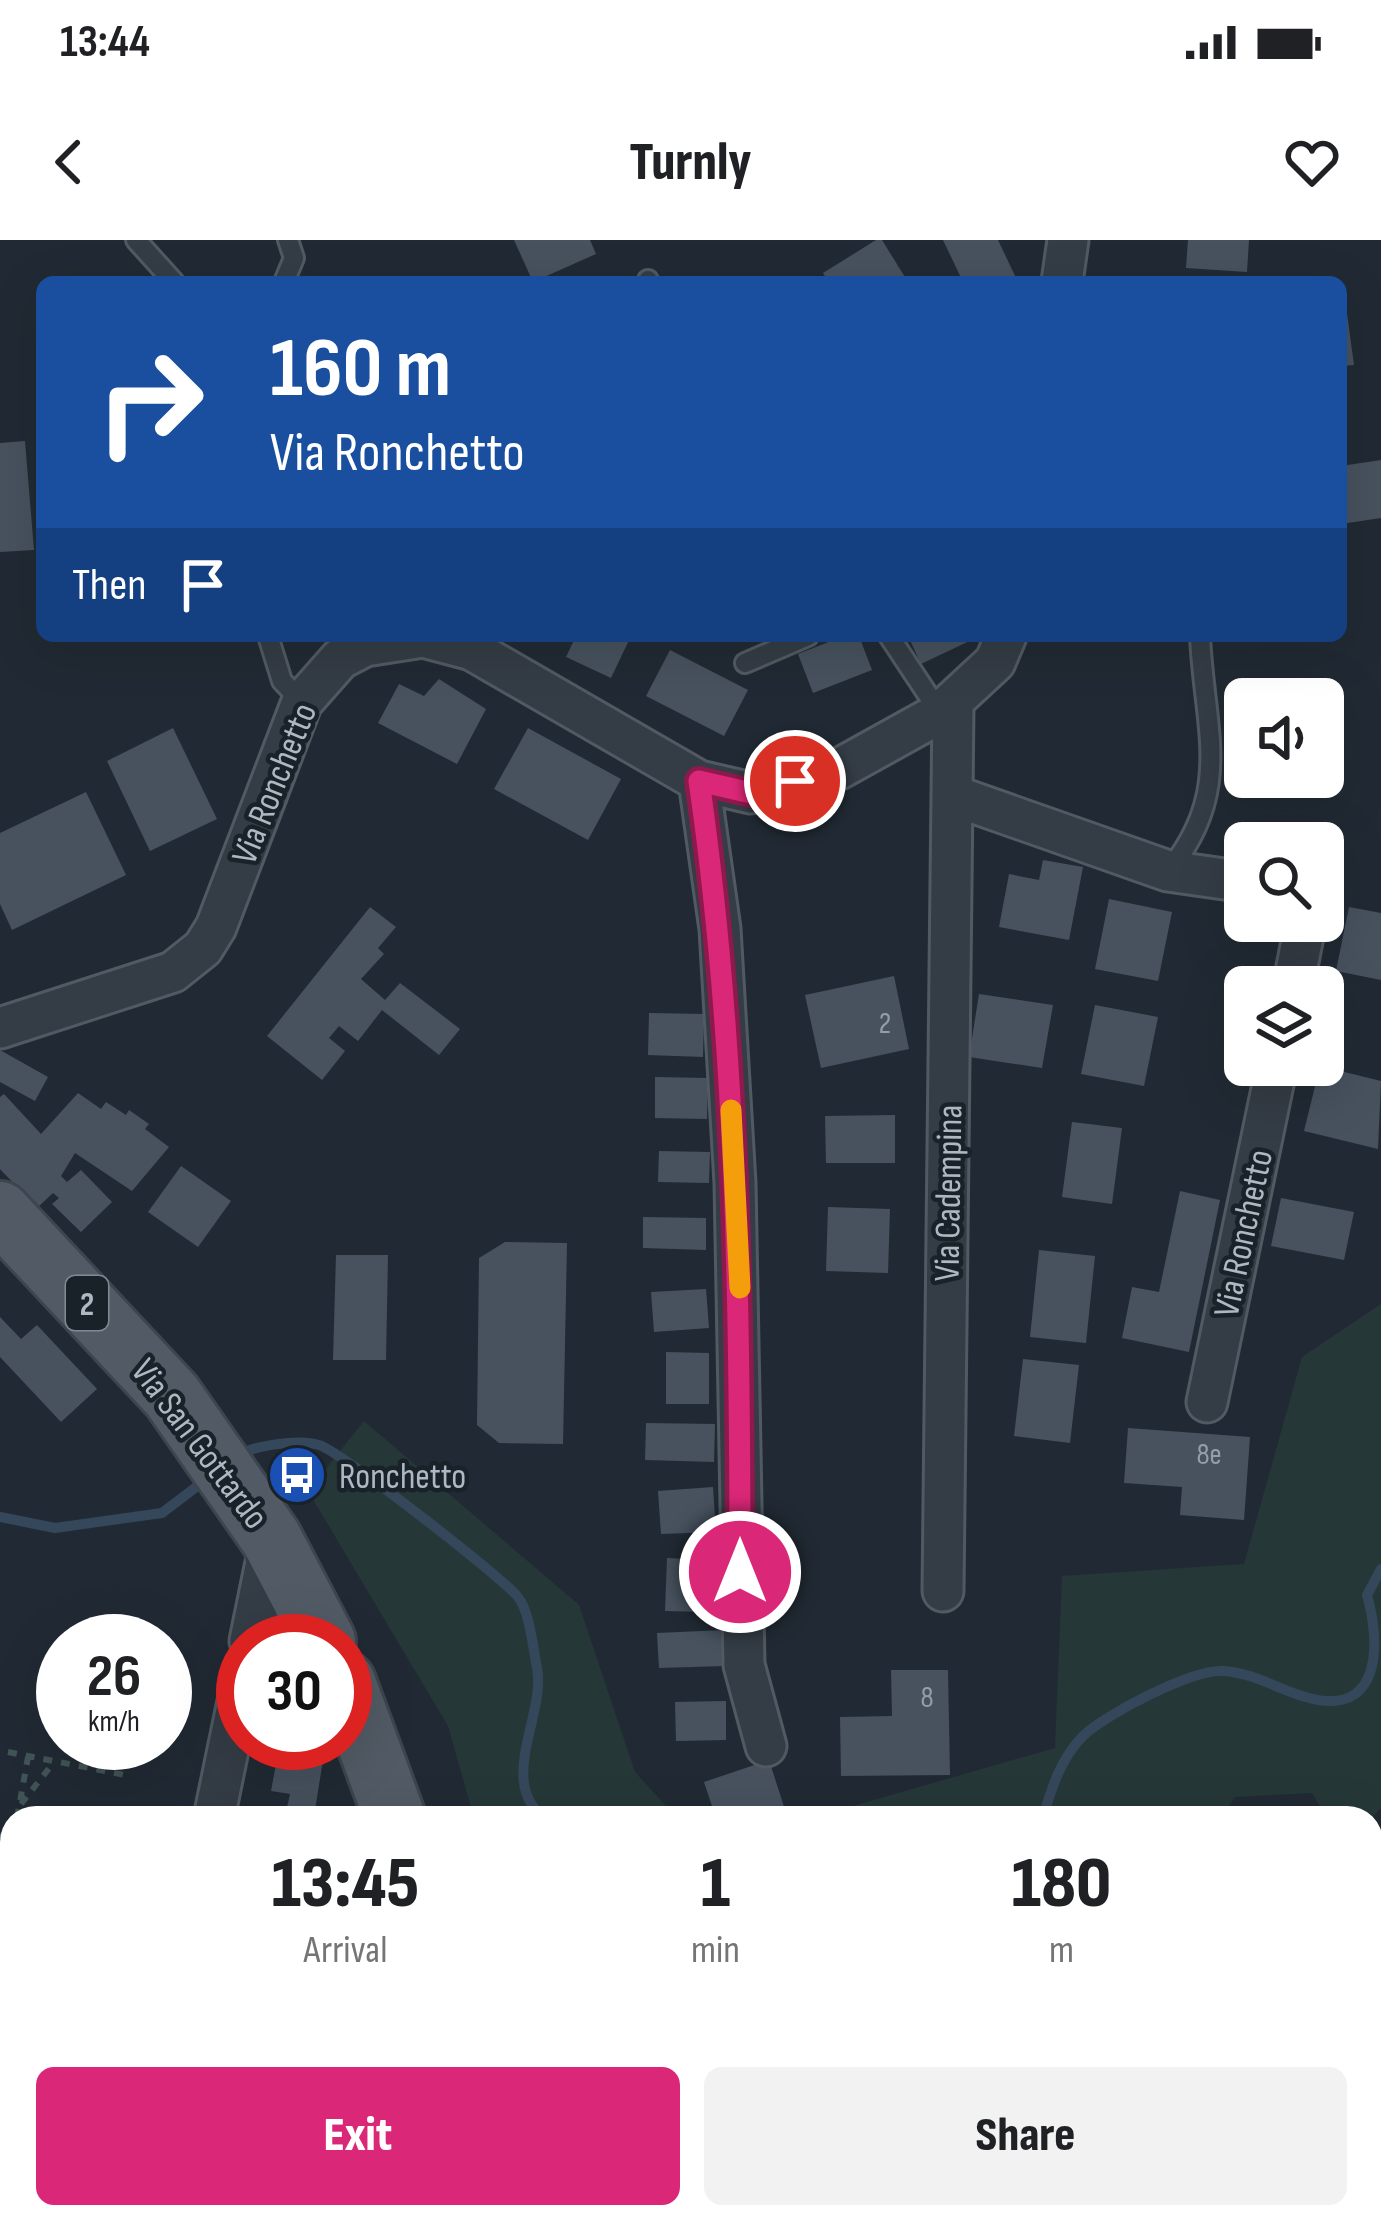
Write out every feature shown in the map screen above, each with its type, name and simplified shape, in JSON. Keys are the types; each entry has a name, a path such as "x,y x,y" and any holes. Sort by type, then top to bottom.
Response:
{"main road":[{"name":"Via San Gottardo","path":"0,1212 172,1396 271,1538 311,1614"},
{"path":"372,1755 391,1806"}],"street":[{"path":"1063,276 1069,240"},
{"name":"Via Ronchetto","path":"0,1028 173,972 203,948 217,927 302,702 340,659 365,646 391,642"},
{"name":"Via Ronchetto","path":"476,643 699,781 751,793 839,769 946,709 995,662 1003,642"},
{"path":"946,709 952,794 1168,871 1224,879"},
{"path":"699,781 721,929 735,1183 742,1330 744,1665 766,1746"},
{"name":"Via Cadempina","path":"943,1591 952,794"},
{"name":"Via Ronchetto","path":"1207,1402 1272,1086"},
{"path":"256,1614 271,1538"},
{"path":"216,1806 224,1770"}],"lane":[{"path":"136,240 169,276"},
{"path":"286,276 294,257 288,240"},
{"path":"270,642 282,680 302,702"},
{"path":"745,663 794,642"},
{"path":"894,642 946,709"},
{"path":"1168,871 1191,844 1210,793 1214,739 1202,689 1200,642"}],"path":[{"path":"8,1752 36,1757"},
{"path":"19,1806 28,1756"},
{"path":"20,1806 49,1770"},
{"path":"100,1770 130,1776"}],"green space":[{"path":"1381,1304 1381,1806 1320,1806 1312,1793 1235,1797 1229,1806 853,1806 1055,1748 1062,1576 1244,1564 1302,1357"},
{"path":"364,1421 579,1605 635,1772 666,1806 471,1806 448,1726 308,1491"}],"building":[{"path":"514,240 590,240 596,254 546,276 530,276"},
{"path":"882,240 904,276 825,276 823,273"},
{"path":"943,240 998,240 1015,276 960,276"},
{"path":"1188,240 1249,240 1247,272 1186,268"},
{"path":"1347,313 1354,365 1347,366"},
{"path":"25,441 34,550 0,552 0,443"},
{"path":"1381,460 1381,518 1347,523 1347,465"},
{"path":"573,642 628,642 611,678 566,657"},
{"path":"829,642 861,642 872,670 813,693 798,654"},
{"path":"911,642 967,642 921,664"},
{"path":"670,650 748,690 724,736 646,696"},
{"path":"439,679 486,709 457,764 378,723 399,684 424,696"},
{"path":"173,728 217,819 150,851 107,761"},
{"path":"528,728 621,779 588,840 494,789"},
{"path":"86,792 126,875 12,930 0,904 0,833"},
{"path":"1043,860 1083,867 1069,940 999,927 1009,874 1039,880"},
{"path":"1109,899 1172,912 1158,981 1095,969"},
{"path":"370,907 396,927 378,948 384,954 361,979 385,1000 400,983 460,1029 439,1055 382,1010 358,1041 339,1026 329,1038 345,1051 322,1080 267,1036"},
{"path":"1349,907 1381,913 1381,980 1344,973 1344,966 1337,966"},
{"path":"894,976 909,1049 821,1068 805,995"},
{"path":"979,994 1053,1005 1042,1068 969,1057"},
{"path":"1095,1005 1158,1017 1144,1086 1081,1074"},
{"path":"649,1013 704,1014 703,1057 648,1055"},
{"path":"0,1050 48,1077 35,1101 0,1082"},
{"path":"1344,1072 1381,1081 1378,1149 1304,1131 1315,1086 1344,1086"},
{"path":"655,1077 708,1078 707,1119 655,1118"},
{"path":"78,1093 101,1109 106,1102 126,1115 129,1110 169,1147 132,1191 75,1153 61,1176 67,1182 81,1170 112,1202 81,1232 52,1204 59,1198 53,1193 37,1208 0,1169 0,1097 4,1094 41,1134"},
{"path":"895,1115 895,1163 826,1163 825,1116"},
{"path":"1072,1122 1122,1128 1112,1204 1062,1197"},
{"path":"659,1151 710,1152 709,1183 658,1182"},
{"path":"181,1166 231,1201 198,1247 148,1212"},
{"path":"1180,1191 1220,1200 1189,1352 1122,1338 1132,1287 1159,1292"},
{"path":"1281,1198 1354,1212 1344,1260 1271,1246"},
{"path":"828,1207 890,1209 888,1273 826,1271"},
{"path":"643,1217 706,1218 706,1250 643,1248"},
{"path":"505,1242 567,1243 563,1444 499,1443 477,1425 479,1258"},
{"path":"1039,1250 1095,1256 1086,1343 1030,1337"},
{"path":"336,1255 388,1255 386,1360 333,1360"},
{"path":"706,1289 709,1328 654,1332 651,1292"},
{"path":"0,1317 21,1339 37,1325 97,1389 61,1422 0,1357"},
{"path":"666,1352 709,1353 709,1404 666,1404"},
{"path":"1023,1359 1079,1365 1070,1443 1014,1436"},
{"path":"646,1423 715,1424 714,1462 645,1460"},
{"path":"1128,1428 1250,1437 1244,1520 1180,1515 1182,1487 1124,1483"},
{"path":"713,1487 716,1532 661,1534 658,1491"},
{"path":"667,1558 708,1560 706,1612 665,1611"},
{"path":"724,1630 725,1666 659,1668 657,1633"},
{"path":"891,1670 948,1670 950,1775 841,1776 840,1717 892,1716"},
{"path":"726,1701 726,1740 676,1741 675,1702"},
{"path":"769,1760 784,1806 712,1806 704,1782"},
{"path":"275,1770 321,1770 316,1806 287,1806 290,1794 271,1791"}],"waterway":[{"path":"237,1456 277,1444 300,1443 333,1452 518,1597 537,1668 524,1767 524,1786 534,1806"},
{"path":"0,1517 55,1528 162,1513 208,1478"},
{"path":"1047,1806 1063,1764 1083,1736 1129,1705 1191,1677 1223,1671 1309,1698 1350,1697 1363,1687 1370,1672 1374,1634 1367,1595 1381,1569"}],"slow traffic":[{"path":"731,1110 740,1288"}],"place":[{"name":"Ronchetto","path":"297,1475"}],"route":[{"path":"740,1572 742,1330 735,1183 721,929 699,781 751,793 795,781"}]}
